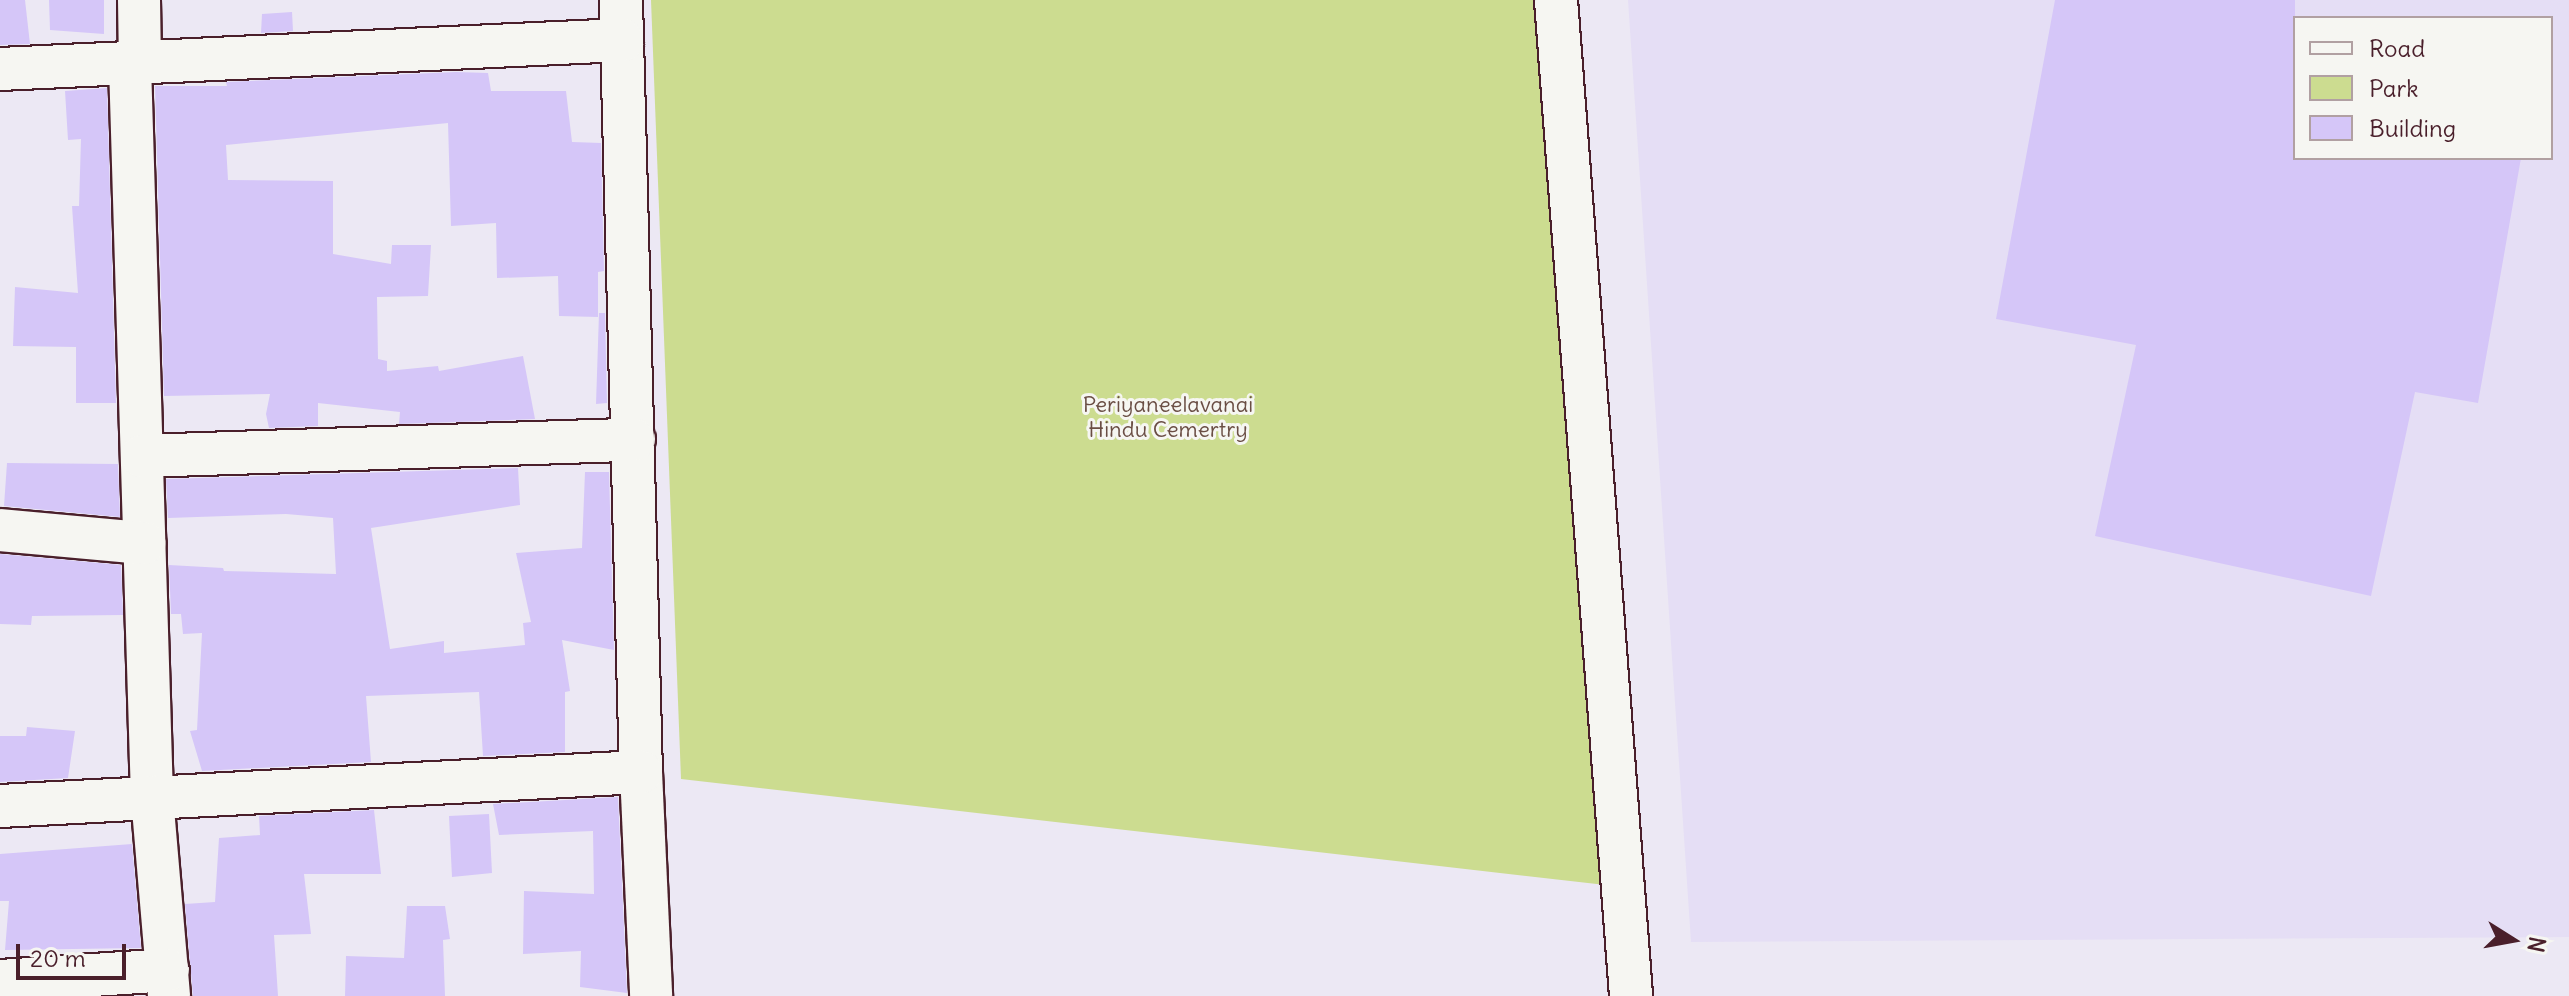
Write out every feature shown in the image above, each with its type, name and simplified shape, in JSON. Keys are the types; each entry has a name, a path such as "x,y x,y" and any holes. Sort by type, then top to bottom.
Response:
{"street":[{"path":"0,981 168,983 152,797 144,543 135,65 139,0"},
{"path":"1556,0 1631,996"},
{"path":"0,69 135,65 622,20 641,772 651,996"},
{"path":"142,456 634,440"},
{"path":"0,530 144,543"},
{"path":"0,806 641,772"}],"shaded area":[{"path":"1628,0 2569,0 2569,937 1691,942"}],"green space":[{"name":"Periyaneelavanai Hindu Cemertry","path":"651,0 1556,0 1623,887 681,779"}],"building":[{"path":"0,0 25,0 30,44 0,45"},
{"path":"49,0 104,0 104,34 50,30"},
{"path":"2055,0 2295,0 2293,160 2521,160 2478,403 2415,392 2371,596 2095,536 2136,345 1996,319"},
{"path":"292,12 293,31 261,33 262,14"},
{"path":"488,73 491,91 566,91 572,142 601,143 604,271 598,272 598,317 559,316 558,276 497,278 496,223 451,226 448,123 226,145 228,180 333,181 333,254 391,264 392,245 431,245 428,296 377,297 378,359 387,361 387,371 438,366 439,371 523,356 535,419 399,424 400,412 318,403 318,426 269,428 266,414 270,394 164,396 155,86 227,86 226,82"},
{"path":"107,88 116,403 76,403 76,347 13,346 15,287 78,293 72,206 79,206 81,139 68,140 65,91"},
{"path":"599,313 605,313 607,403 596,404"},
{"path":"7,463 118,464 120,517 4,506"},
{"path":"518,468 520,505 371,528 390,649 444,641 444,653 525,645 523,623 531,622 516,553 582,548 585,472 609,472 614,650 562,640 570,691 565,692 565,752 483,756 479,692 366,696 371,762 202,771 190,731 197,730 202,633 183,634 181,614 171,614 169,565 223,568 224,571 336,574 333,518 286,514 168,518 166,479"},
{"path":"0,554 121,565 123,615 32,616 31,625 0,624"},
{"path":"27,727 75,731 68,778 0,782 0,736 26,736"},
{"path":"618,797 627,993 580,987 581,951 523,954 524,891 594,894 593,831 499,835 493,804"},
{"path":"374,810 381,874 304,874 311,934 274,935 278,996 193,996 185,904 215,902 219,838 260,835 259,816"},
{"path":"489,814 492,873 452,877 449,816"},
{"path":"132,844 141,948 5,950 9,901 0,901 0,854"},
{"path":"407,906 445,906 450,939 443,940 445,996 345,996 346,956 404,958"}]}
